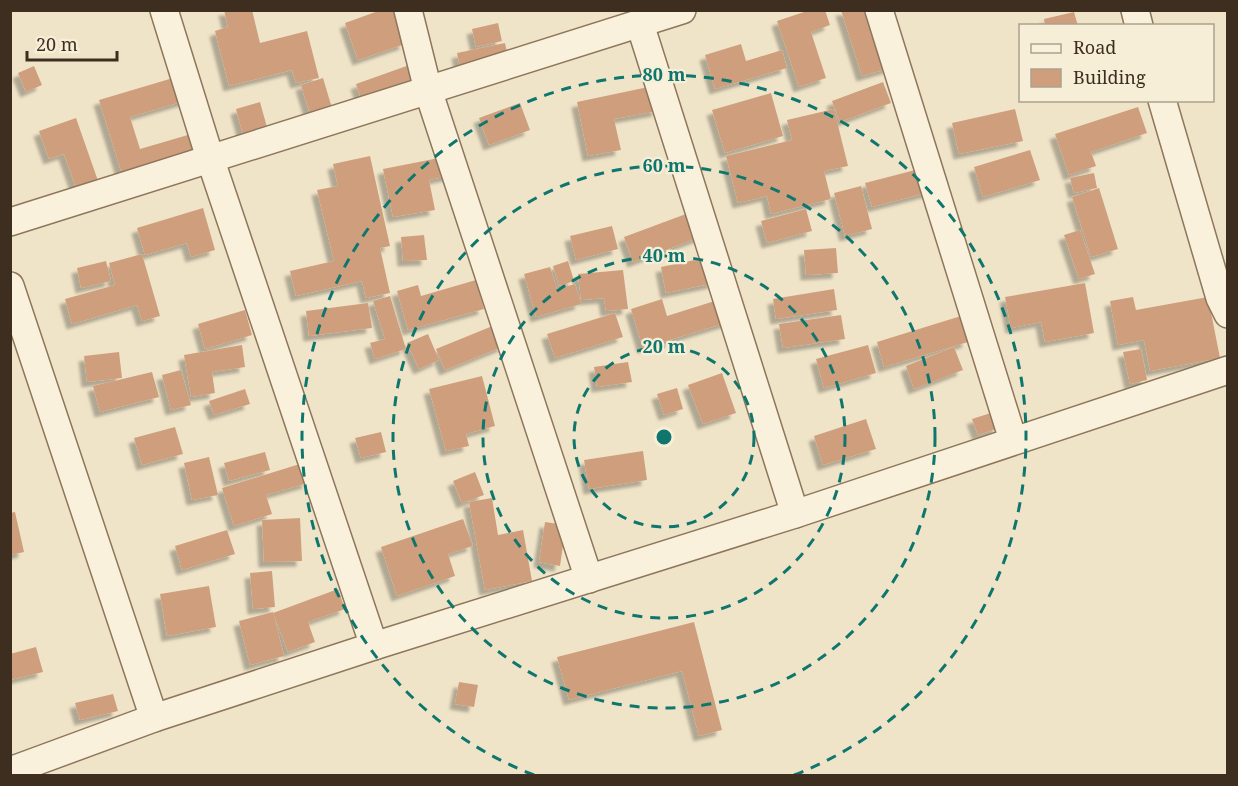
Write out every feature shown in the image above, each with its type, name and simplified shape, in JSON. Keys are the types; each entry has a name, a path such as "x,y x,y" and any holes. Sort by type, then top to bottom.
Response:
{"street":[{"path":"164,10 210,158 374,646"},
{"path":"408,10 428,90 589,579"},
{"path":"10,222 682,10"},
{"path":"879,10 1013,440"},
{"path":"640,24 795,514"},
{"path":"1162,102 1220,298 1227,314"},
{"path":"10,286 153,718"},
{"path":"10,771 153,718 795,514 1227,370"}],"building":[{"path":"224,10 252,10 260,43 307,31 319,78 296,83 292,70 229,86 215,31 228,27"},
{"path":"381,10 394,10 405,44 358,60 345,23"},
{"path":"810,10 825,10 830,25 811,32 826,78 799,87 777,21"},
{"path":"841,10 872,10 890,68 862,76"},
{"path":"1074,12 1077,24 1045,24 1044,19"},
{"path":"498,23 502,41 476,47 472,29"},
{"path":"505,43 510,66 462,76 457,53"},
{"path":"741,44 746,61 782,50 787,68 715,89 705,55"},
{"path":"415,63 425,88 365,110 356,84"},
{"path":"34,66 42,85 26,92 18,73"},
{"path":"183,75 191,99 130,117 140,149 198,132 207,163 126,187 99,100"},
{"path":"323,78 335,118 313,124 301,85"},
{"path":"883,82 891,103 840,122 832,101"},
{"path":"653,86 658,111 614,119 621,150 588,156 577,102"},
{"path":"771,93 783,136 725,153 712,110"},
{"path":"260,102 270,138 246,145 236,109"},
{"path":"520,103 530,130 489,145 479,118"},
{"path":"1138,107 1147,133 1091,152 1096,166 1069,175 1055,134"},
{"path":"834,109 848,166 824,171 831,199 771,214 767,196 738,203 726,156 792,140 787,120"},
{"path":"1015,109 1023,141 959,154 952,123"},
{"path":"76,118 103,195 81,202 64,154 49,159 39,131"},
{"path":"1030,150 1040,180 983,197 974,167"},
{"path":"370,156 390,246 380,248 390,293 366,298 362,281 296,296 290,271 334,261 317,190 338,186 333,164"},
{"path":"449,156 453,175 429,180 435,210 393,217 383,169"},
{"path":"923,168 930,192 872,207 865,183"},
{"path":"1094,173 1097,188 1074,193 1070,178"},
{"path":"861,186 872,229 845,236 834,193"},
{"path":"1099,188 1118,249 1091,257 1072,197"},
{"path":"203,208 215,250 191,257 187,243 145,255 137,228"},
{"path":"806,209 812,231 767,243 761,221"},
{"path":"694,211 703,236 633,262 624,237"},
{"path":"612,226 618,249 576,260 570,236"},
{"path":"1080,230 1095,274 1079,279 1064,235"},
{"path":"424,235 427,260 403,261 401,237"},
{"path":"836,248 838,273 806,275 804,250"},
{"path":"142,254 160,316 142,321 137,305 72,324 65,299 115,285 109,263"},
{"path":"709,257 714,283 666,293 661,267"},
{"path":"106,261 111,281 81,288 77,268"},
{"path":"568,261 574,281 559,286 553,266"},
{"path":"550,267 557,289 575,284 581,304 536,317 524,274"},
{"path":"623,270 628,309 606,311 604,298 581,300 578,274"},
{"path":"476,280 484,309 408,330 397,291 418,285 421,296"},
{"path":"1085,283 1094,333 1045,342 1041,322 1011,328 1005,297"},
{"path":"834,289 837,310 776,319 773,299"},
{"path":"390,296 406,349 375,359 370,343 385,339 373,301"},
{"path":"1133,297 1136,310 1208,297 1220,358 1150,371 1144,340 1118,345 1110,301"},
{"path":"662,299 667,316 721,299 729,322 643,348 631,309"},
{"path":"368,303 372,328 309,336 306,311"},
{"path":"245,310 252,335 205,349 198,324"},
{"path":"615,313 623,337 555,358 547,334"},
{"path":"841,315 845,339 783,348 779,324"},
{"path":"961,316 968,342 884,367 877,342"},
{"path":"495,325 504,346 445,370 436,349"},
{"path":"428,334 439,360 419,369 407,343"},
{"path":"242,345 245,367 212,372 215,393 191,397 184,355"},
{"path":"868,345 876,373 824,388 816,359"},
{"path":"954,347 963,370 914,389 906,366"},
{"path":"1141,349 1147,380 1130,384 1123,352"},
{"path":"119,352 122,378 87,382 84,356"},
{"path":"628,362 632,382 597,387 594,367"},
{"path":"181,370 191,405 171,410 162,375"},
{"path":"152,372 159,397 100,412 93,386"},
{"path":"722,373 736,413 703,424 688,385"},
{"path":"482,376 495,426 466,434 469,446 446,451 429,389"},
{"path":"677,388 683,409 664,415 657,394"},
{"path":"245,389 250,404 214,415 209,401"},
{"path":"994,412 999,428 978,435 972,419"},
{"path":"866,419 876,449 823,465 814,436"},
{"path":"175,427 183,454 142,465 134,438"},
{"path":"381,432 386,452 361,458 355,438"},
{"path":"643,451 647,480 589,489 584,460"},
{"path":"265,452 270,470 229,481 224,463"},
{"path":"209,457 218,495 192,500 184,463"},
{"path":"303,463 308,483 266,495 272,514 234,526 222,488"},
{"path":"475,472 484,495 462,503 453,481"},
{"path":"492,498 498,535 523,530 532,581 485,590 469,502"},
{"path":"15,512 24,552 10,555 10,513"},
{"path":"300,518 302,561 264,562 262,520"},
{"path":"463,519 473,546 448,554 455,576 397,596 381,547"},
{"path":"545,522 566,525 560,566 539,562"},
{"path":"227,530 235,554 182,570 175,546"},
{"path":"272,571 275,607 253,609 250,573"},
{"path":"209,586 216,627 167,636 160,594"},
{"path":"338,589 345,609 308,622 315,642 288,652 273,613"},
{"path":"273,612 284,656 250,665 239,621"},
{"path":"694,622 722,730 699,736 682,671 569,700 557,657"},
{"path":"36,647 43,672 10,680 10,654"},
{"path":"459,682 478,685 474,707 455,704"},
{"path":"113,694 118,711 80,720 75,703"}]}
